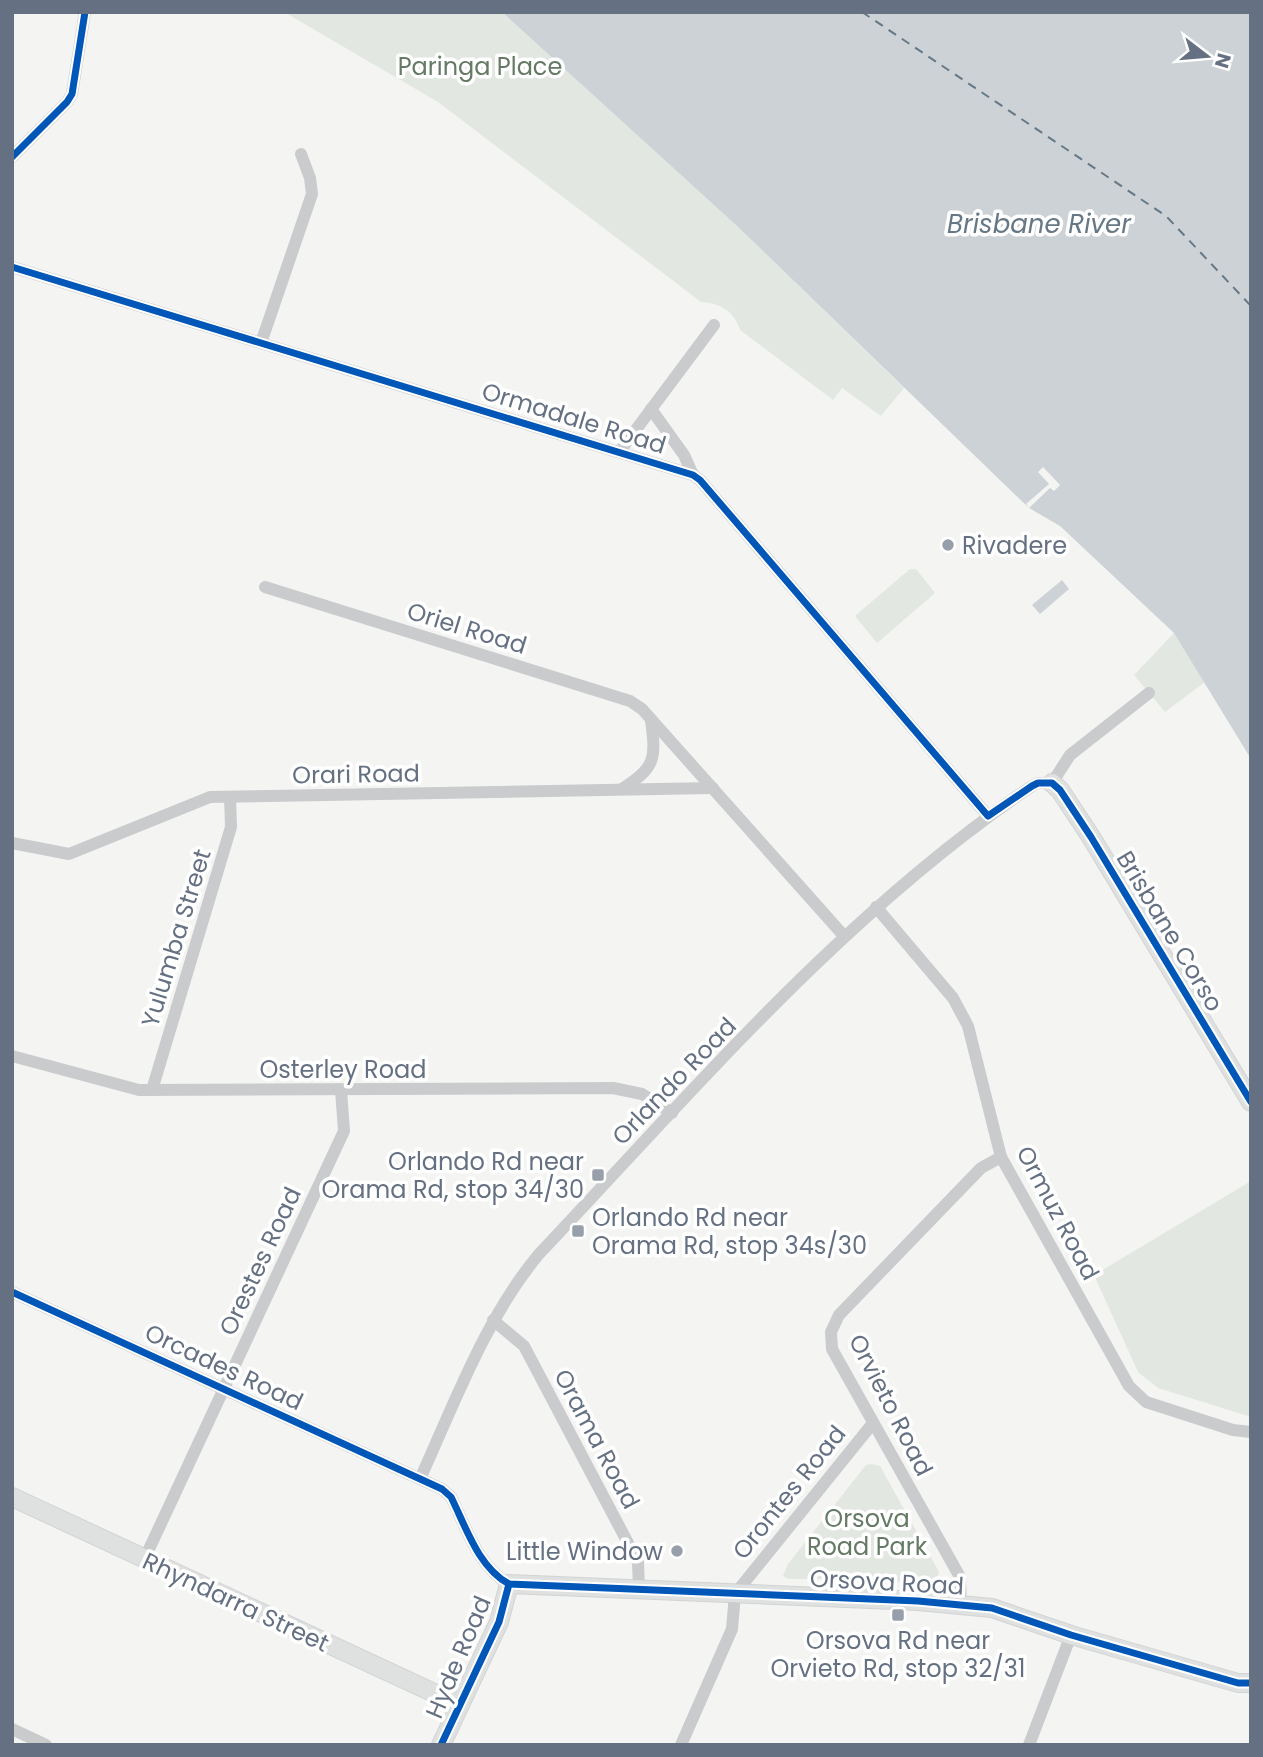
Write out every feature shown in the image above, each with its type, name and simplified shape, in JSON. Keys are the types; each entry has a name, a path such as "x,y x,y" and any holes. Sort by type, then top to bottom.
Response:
{"street":[{"path":"12,157 72,94 85,12"},
{"path":"261,343 312,194 310,178 301,154"},
{"name":"Ormadale Road","path":"12,267 693,475 988,816"},
{"path":"620,451 714,325"},
{"name":"Ormadale Road","path":"651,409 684,454 693,475"},
{"name":"Oriel Road","path":"265,587 630,701 642,709 844,936"},
{"path":"1052,783 1070,755 1149,693"},
{"path":"622,789 643,775 652,761 654,742 651,719"},
{"name":"Orlando Road","path":"420,1479 493,1320 520,1277 539,1254 844,936 988,816 1032,786 1052,783"},
{"name":"Brisbane Corso","path":"1052,783 1060,790 1091,837 1251,1102"},
{"name":"Orari Road","path":"12,844 69,854 210,797 713,788"},
{"name":"Yulumba Street","path":"152,1090 231,827 230,797"},
{"name":"Ormuz Road","path":"876,907 953,998 968,1026 1002,1157 1129,1386 1146,1402 1233,1430 1251,1432"},
{"name":"Osterley Road","path":"12,1056 139,1090 612,1088 642,1094 672,1113"},
{"name":"Orestes Road","path":"144,1560 344,1131 341,1090"},
{"name":"Orvieto Road","path":"961,1605 960,1577 832,1349 831,1332 839,1315 981,1168 1002,1157"},
{"name":"Orcades Road","path":"12,1292 420,1479"},
{"name":"Orama Road","path":"493,1320 524,1346 638,1562 639,1590"},
{"name":"Orontes Road","path":"681,1745 732,1629 736,1594 873,1423"},
{"path":"420,1479 442,1489 451,1497 486,1566 509,1584"},
{"name":"Rhyndarra Street","path":"12,1497 460,1705"},
{"name":"Orsova Road","path":"509,1584 992,1608 1071,1635 1238,1683 1251,1683"},
{"name":"Hyde Road","path":"441,1745 499,1622 509,1584"},
{"path":"1029,1745 1071,1635"},
{"path":"12,1729 46,1745"}],"green space":[{"name":"Paringa Place","path":"284,12 502,12 737,226 904,388 881,416 842,388 833,400 740,330 725,309 701,302 438,102"},
{"path":"910,569 916,569 935,593 877,643 855,616"},
{"path":"1174,633 1205,682 1165,712 1134,675"},
{"path":"1251,1181 1251,1415 1248,1416 1158,1388 1138,1372 1094,1275"},
{"name":"Orsova Road Park","path":"866,1465 880,1466 939,1572 937,1578 929,1583 856,1580 855,1573 839,1573 838,1579 789,1579 783,1576 788,1564"}],"water":[{"name":"Brisbane River","path":"502,12 1251,12 1251,759 1174,633 1060,526 1029,508 737,226"},
{"path":"1062,580 1069,589 1040,614 1032,605"}],"pier":[{"path":"1043,467 1060,485 1054,491 1050,488 1029,508 1026,504 1049,484 1038,472"}],"ferry route":[{"path":"862,12 1166,216 1251,306"}],"cycle path":[{"path":"12,157 72,94 85,12"},
{"path":"12,267 693,475 988,816 1038,783 1052,783 1060,790 1251,1102"},
{"path":"12,1292 442,1489 451,1497 481,1557 498,1577 509,1584 918,1601 992,1608 1071,1635 1238,1683 1251,1683"},
{"path":"441,1745 499,1622 509,1584"}],"place":[{"name":"Rivadere","path":"948,545"},
{"name":"Orlando Rd near Orama Rd, stop 34/30","path":"598,1175"},
{"name":"Orlando Rd near Orama Rd, stop 34s/30","path":"578,1231"},
{"name":"Little Window","path":"677,1551"},
{"name":"Orsova Rd near Orvieto Rd, stop 32/31","path":"898,1615"}]}
